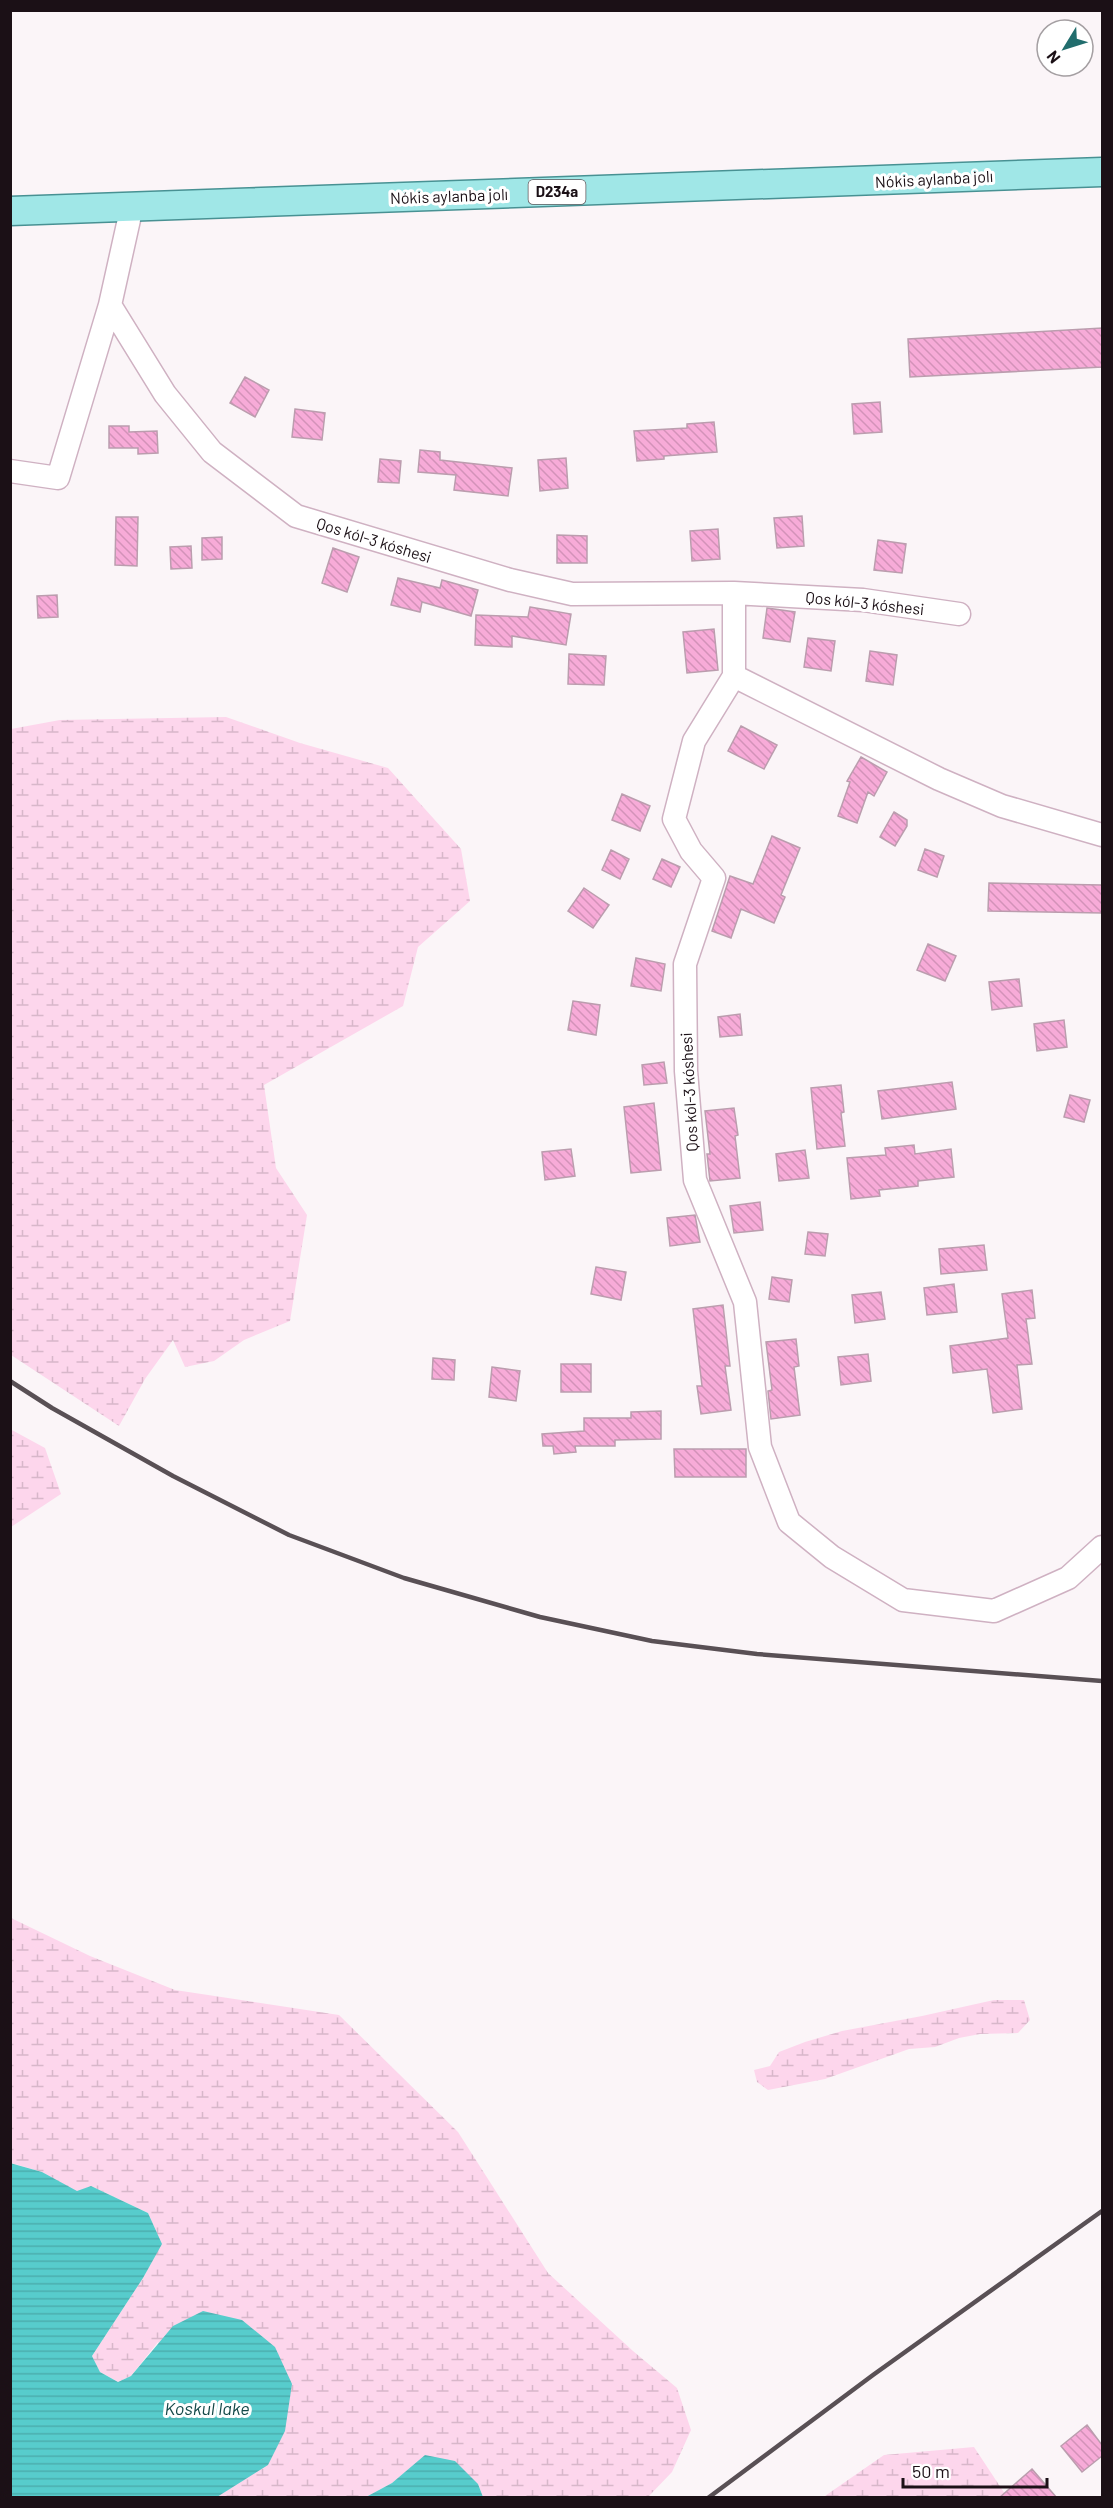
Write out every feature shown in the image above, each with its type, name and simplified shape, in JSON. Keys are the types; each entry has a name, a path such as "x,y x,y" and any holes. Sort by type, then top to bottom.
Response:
{"main road":[{"name":"Nókis aylanba jolı","path":"10,211 1102,172"}],"street":[{"path":"10,471 58,478 110,305 132,206"},
{"name":"Qos kól-3 kóshesi","path":"110,305 165,394 212,452 296,516 510,580 572,594 734,593 863,600 959,614"},
{"path":"734,593 734,676 939,779 1002,806 1102,836"},
{"name":"Qos kól-3 kóshesi","path":"734,676 694,741 674,819 691,851 714,878 685,964 686,1071 695,1180 745,1302 760,1447 789,1522 832,1557 903,1600 994,1611 1068,1578 1102,1547"}],"green space":[{"path":"226,717 300,743 388,768 461,849 470,901 418,947 403,1006 264,1085 276,1168 307,1215 290,1321 244,1340 214,1361 185,1367 173,1340 145,1379 119,1426 11,1355 11,729 60,720"},
{"path":"10,1429 45,1448 61,1494 11,1527"},
{"path":"11,1918 90,1956 175,1990 339,2015 458,2132 548,2273 677,2388 691,2430 672,2472 648,2497 483,2497 478,2484 425,2456 392,2483 366,2497 217,2497 233,2486 158,2342 131,2376 118,2382 100,2372 92,2356 143,2278 161,2243 148,2213 91,2186 77,2192 42,2172 11,2163"},
{"path":"994,2000 1024,2000 1030,2020 1018,2033 980,2034 959,2038 935,2047 909,2049 825,2079 768,2090 757,2082 754,2070 770,2066 779,2052 805,2042 842,2031"},
{"path":"974,2447 1007,2497 822,2498 884,2455"}],"water":[{"name":"Koskul lake","path":"10,2163 42,2172 77,2191 91,2186 148,2213 162,2244 143,2278 92,2356 100,2372 118,2382 131,2376 173,2326 203,2311 242,2320 275,2347 292,2384 285,2431 268,2465 217,2497 11,2497"},
{"path":"425,2455 455,2461 478,2484 483,2497 366,2497 392,2483"}],"building":[{"path":"1102,328 1102,367 910,377 908,339"},
{"path":"245,377 269,390 255,417 230,403"},
{"path":"880,402 882,432 854,434 852,404"},
{"path":"295,409 325,413 322,440 292,437"},
{"path":"714,422 717,452 664,456 664,459 637,461 634,431 687,428 687,424"},
{"path":"109,426 129,426 129,432 157,431 158,453 138,454 138,448 109,448"},
{"path":"420,450 440,452 440,460 512,468 508,496 454,490 456,475 418,472"},
{"path":"566,458 568,488 540,491 538,460"},
{"path":"380,459 401,461 399,483 378,482"},
{"path":"802,516 804,546 777,548 774,518"},
{"path":"116,517 138,517 137,566 115,565"},
{"path":"718,529 720,559 692,561 690,531"},
{"path":"557,535 587,536 587,563 557,563"},
{"path":"222,537 222,559 202,560 202,538"},
{"path":"878,540 906,544 902,573 874,570"},
{"path":"191,546 192,568 171,569 170,547"},
{"path":"333,548 359,557 347,592 322,583"},
{"path":"398,578 440,588 442,580 478,590 471,616 422,602 420,612 391,605"},
{"path":"57,595 58,617 38,618 37,596"},
{"path":"530,607 571,614 566,645 512,636 512,647 475,645 476,615 528,617"},
{"path":"767,608 795,612 790,642 763,638"},
{"path":"714,629 718,670 687,673 683,632"},
{"path":"808,638 835,641 831,671 804,667"},
{"path":"870,651 897,655 893,685 866,681"},
{"path":"569,654 606,656 604,685 568,684"},
{"path":"741,726 777,745 764,769 728,751"},
{"path":"861,757 887,772 874,796 868,792 857,823 838,816 850,782 847,781"},
{"path":"622,794 650,806 640,831 612,820"},
{"path":"894,812 907,820 907,826 895,846 880,837"},
{"path":"772,836 800,848 781,895 785,897 774,923 741,909 731,938 712,931 730,876 753,884"},
{"path":"925,849 944,856 937,877 918,870"},
{"path":"611,850 629,859 620,879 602,870"},
{"path":"662,859 680,867 671,887 653,879"},
{"path":"989,883 1102,885 1102,913 988,911"},
{"path":"584,888 609,905 593,928 568,911"},
{"path":"928,944 956,956 945,981 917,970"},
{"path":"636,958 665,964 661,991 631,986"},
{"path":"1019,979 1022,1006 992,1010 989,982"},
{"path":"573,1001 600,1005 596,1035 568,1030"},
{"path":"740,1014 742,1035 720,1037 718,1017"},
{"path":"1064,1020 1067,1047 1037,1051 1034,1024"},
{"path":"664,1062 667,1083 644,1085 642,1065"},
{"path":"952,1082 956,1109 882,1119 878,1091"},
{"path":"841,1085 844,1112 841,1113 845,1146 817,1149 811,1088"},
{"path":"1070,1095 1090,1100 1084,1122 1064,1117"},
{"path":"654,1103 661,1170 631,1173 624,1107"},
{"path":"734,1108 740,1178 710,1181 707,1154 710,1154 705,1111"},
{"path":"914,1145 915,1154 951,1149 954,1177 918,1181 918,1186 879,1190 880,1196 851,1199 847,1158 886,1155 885,1148"},
{"path":"571,1149 575,1176 545,1180 542,1152"},
{"path":"805,1150 809,1178 779,1181 776,1154"},
{"path":"760,1202 763,1230 734,1233 730,1206"},
{"path":"695,1215 700,1242 670,1246 667,1218"},
{"path":"808,1232 828,1234 825,1256 805,1254"},
{"path":"984,1245 987,1270 941,1274 939,1249"},
{"path":"596,1267 626,1272 621,1300 591,1294"},
{"path":"772,1277 792,1280 789,1302 769,1299"},
{"path":"954,1284 957,1312 927,1315 924,1288"},
{"path":"1032,1290 1035,1318 1026,1319 1032,1364 1017,1365 1022,1409 993,1413 987,1369 953,1373 950,1346 1008,1338 1002,1294"},
{"path":"881,1292 885,1319 855,1323 852,1295"},
{"path":"723,1305 730,1366 725,1366 731,1410 701,1414 697,1386 702,1386 693,1309"},
{"path":"796,1339 799,1366 794,1367 800,1415 771,1419 768,1391 772,1390 766,1342"},
{"path":"868,1354 871,1381 841,1385 838,1357"},
{"path":"433,1358 455,1360 454,1380 432,1379"},
{"path":"561,1364 591,1364 591,1392 561,1392"},
{"path":"492,1367 520,1371 516,1401 489,1397"},
{"path":"661,1411 661,1439 615,1440 615,1446 575,1446 576,1452 554,1454 553,1446 543,1446 542,1434 584,1431 584,1418 631,1418 631,1412"},
{"path":"674,1449 746,1449 746,1477 675,1477"},
{"path":"1087,2425 1102,2445 1102,2456 1082,2472 1061,2446"},
{"path":"1032,2469 1057,2498 999,2498"}],"railway":[{"path":"10,1381 52,1408 173,1476 289,1535 404,1578 540,1617 652,1641 757,1654 1102,1681"},
{"path":"708,2498 873,2375 1102,2211"}]}
